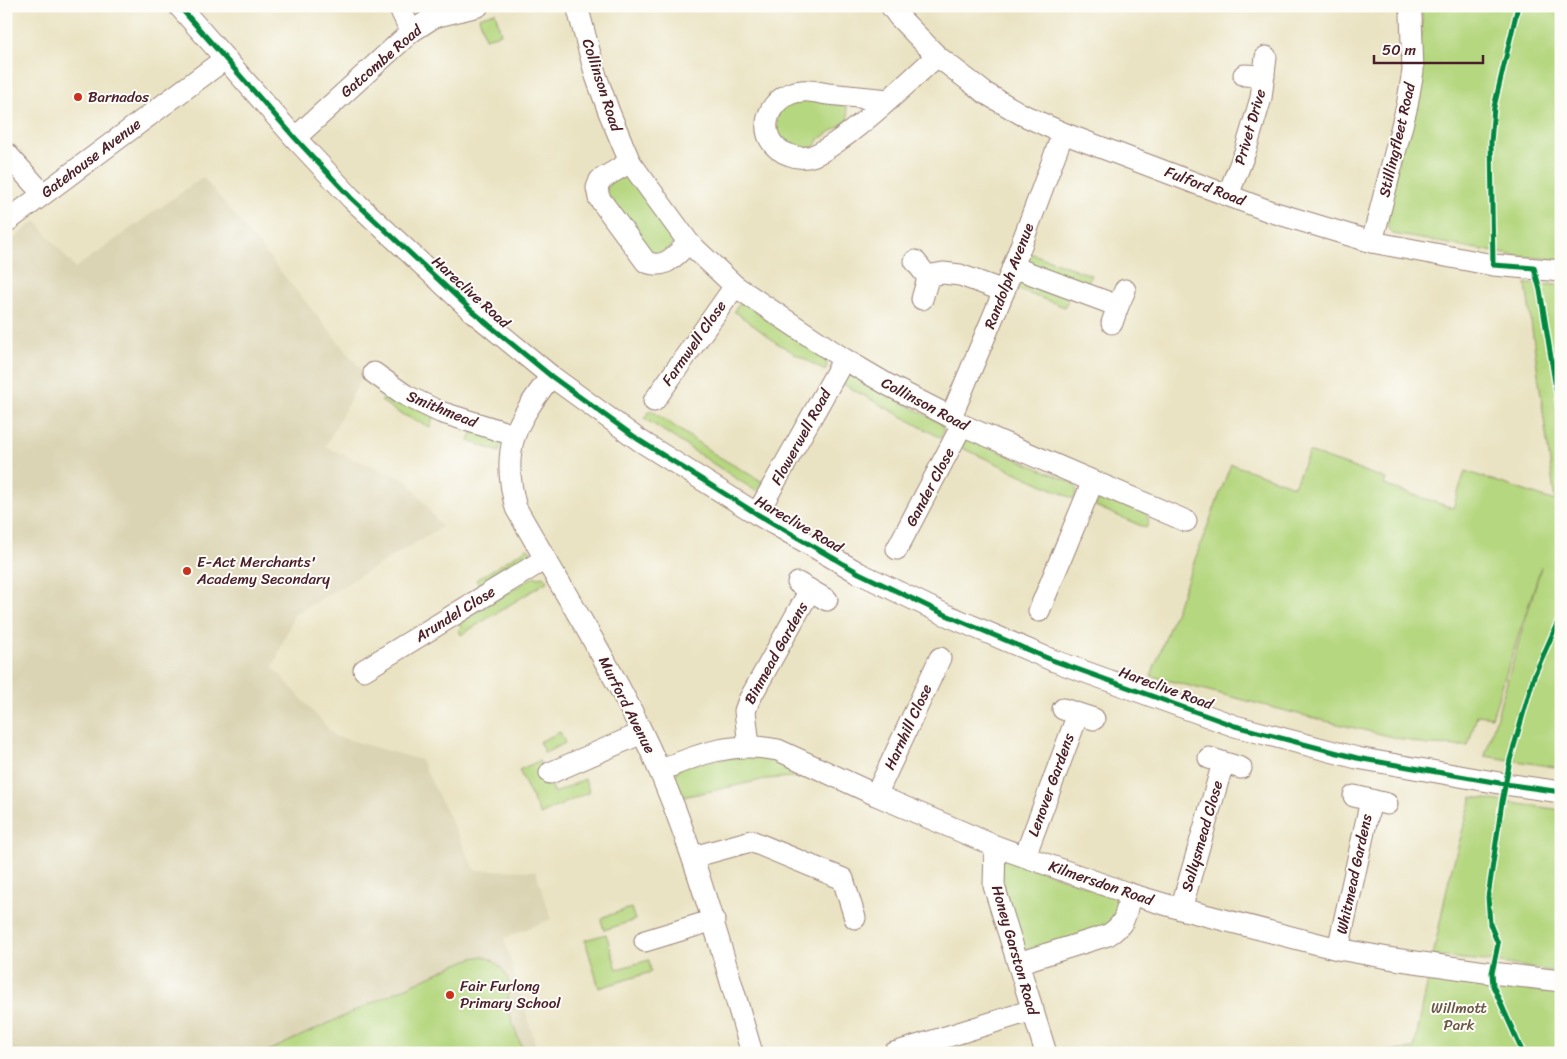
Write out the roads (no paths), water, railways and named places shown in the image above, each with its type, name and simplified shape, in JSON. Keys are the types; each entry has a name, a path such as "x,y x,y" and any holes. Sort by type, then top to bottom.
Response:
{"street":[{"name":"Hareclive Road","path":"179,6 295,138 366,213 472,312 551,376 639,440 757,514 859,573 944,614 1052,660 1235,726 1357,758 1561,792"},
{"path":"399,6 411,32"},
{"name":"Gatcombe Road","path":"295,138 411,32 434,17 478,6"},
{"name":"Collinson Road","path":"577,6 596,76 630,162 689,243 735,286 844,359 890,386 957,421 1186,521"},
{"name":"Stillingfleet Road","path":"1372,242 1407,106 1412,62 1410,6"},
{"name":"Fulford Road","path":"901,10 937,56 985,92 1023,115 1062,133 1269,211 1372,242 1493,265 1561,271"},
{"path":"889,100 802,91 786,95 773,105 768,118 767,131 772,144 783,153 797,158 812,156 867,121 937,56"},
{"name":"Gatehouse Avenue","path":"6,222 225,59"},
{"name":"Privet Drive","path":"1228,195 1245,152 1261,98 1258,69"},
{"name":"Randolph Avenue","path":"957,421 1062,133"},
{"path":"6,153 43,194"},
{"path":"630,162 600,180 597,188 599,198 646,262 656,266 665,264 689,243"},
{"path":"1013,267 1119,306"},
{"path":"922,299 927,282 921,268 943,273 960,274 1004,291"},
{"name":"Farmwell Close","path":"654,400 735,286"},
{"name":"Flowerwell Road","path":"757,514 844,359"},
{"name":"Murford Avenue","path":"551,376 527,410 514,435 509,471 516,508 598,646 660,771 693,857 714,920 752,1053"},
{"name":"Smithmead","path":"379,384 440,412 514,435"},
{"name":"Gander Close","path":"897,550 957,421"},
{"path":"1039,612 1093,481"},
{"name":"Arundel Close","path":"364,670 545,559"},
{"name":"Binmead Gardens","path":"749,746 745,711 749,700 812,591"},
{"name":"Harnhill Close","path":"876,795 940,658"},
{"name":"Lenover Gardens","path":"1025,856 1078,714"},
{"path":"550,774 642,733"},
{"name":"Kilmersdon Road","path":"660,771 698,754 712,751 749,746 778,750 876,795 995,846 1181,910 1338,949 1394,959 1561,981"},
{"name":"Sallysmead Close","path":"1181,910 1224,763"},
{"name":"Whitmead Gardens","path":"1338,949 1371,800"},
{"path":"693,857 751,841 843,879 855,918"},
{"name":"Honey Garston Road","path":"995,846 994,886 1046,1053"},
{"path":"1018,963 1108,935 1118,929 1124,921 1130,894"},
{"path":"645,941 714,920"},
{"path":"894,1053 1033,1010"}],"place":[{"name":"Barnados","path":"78,97"},
{"name":"E-Act Merchants' Academy Secondary","path":"187,571"},
{"name":"Fair Furlong Primary School","path":"450,995"}],"park label":[{"name":"Willmott Park","path":"1459,1016"}]}
